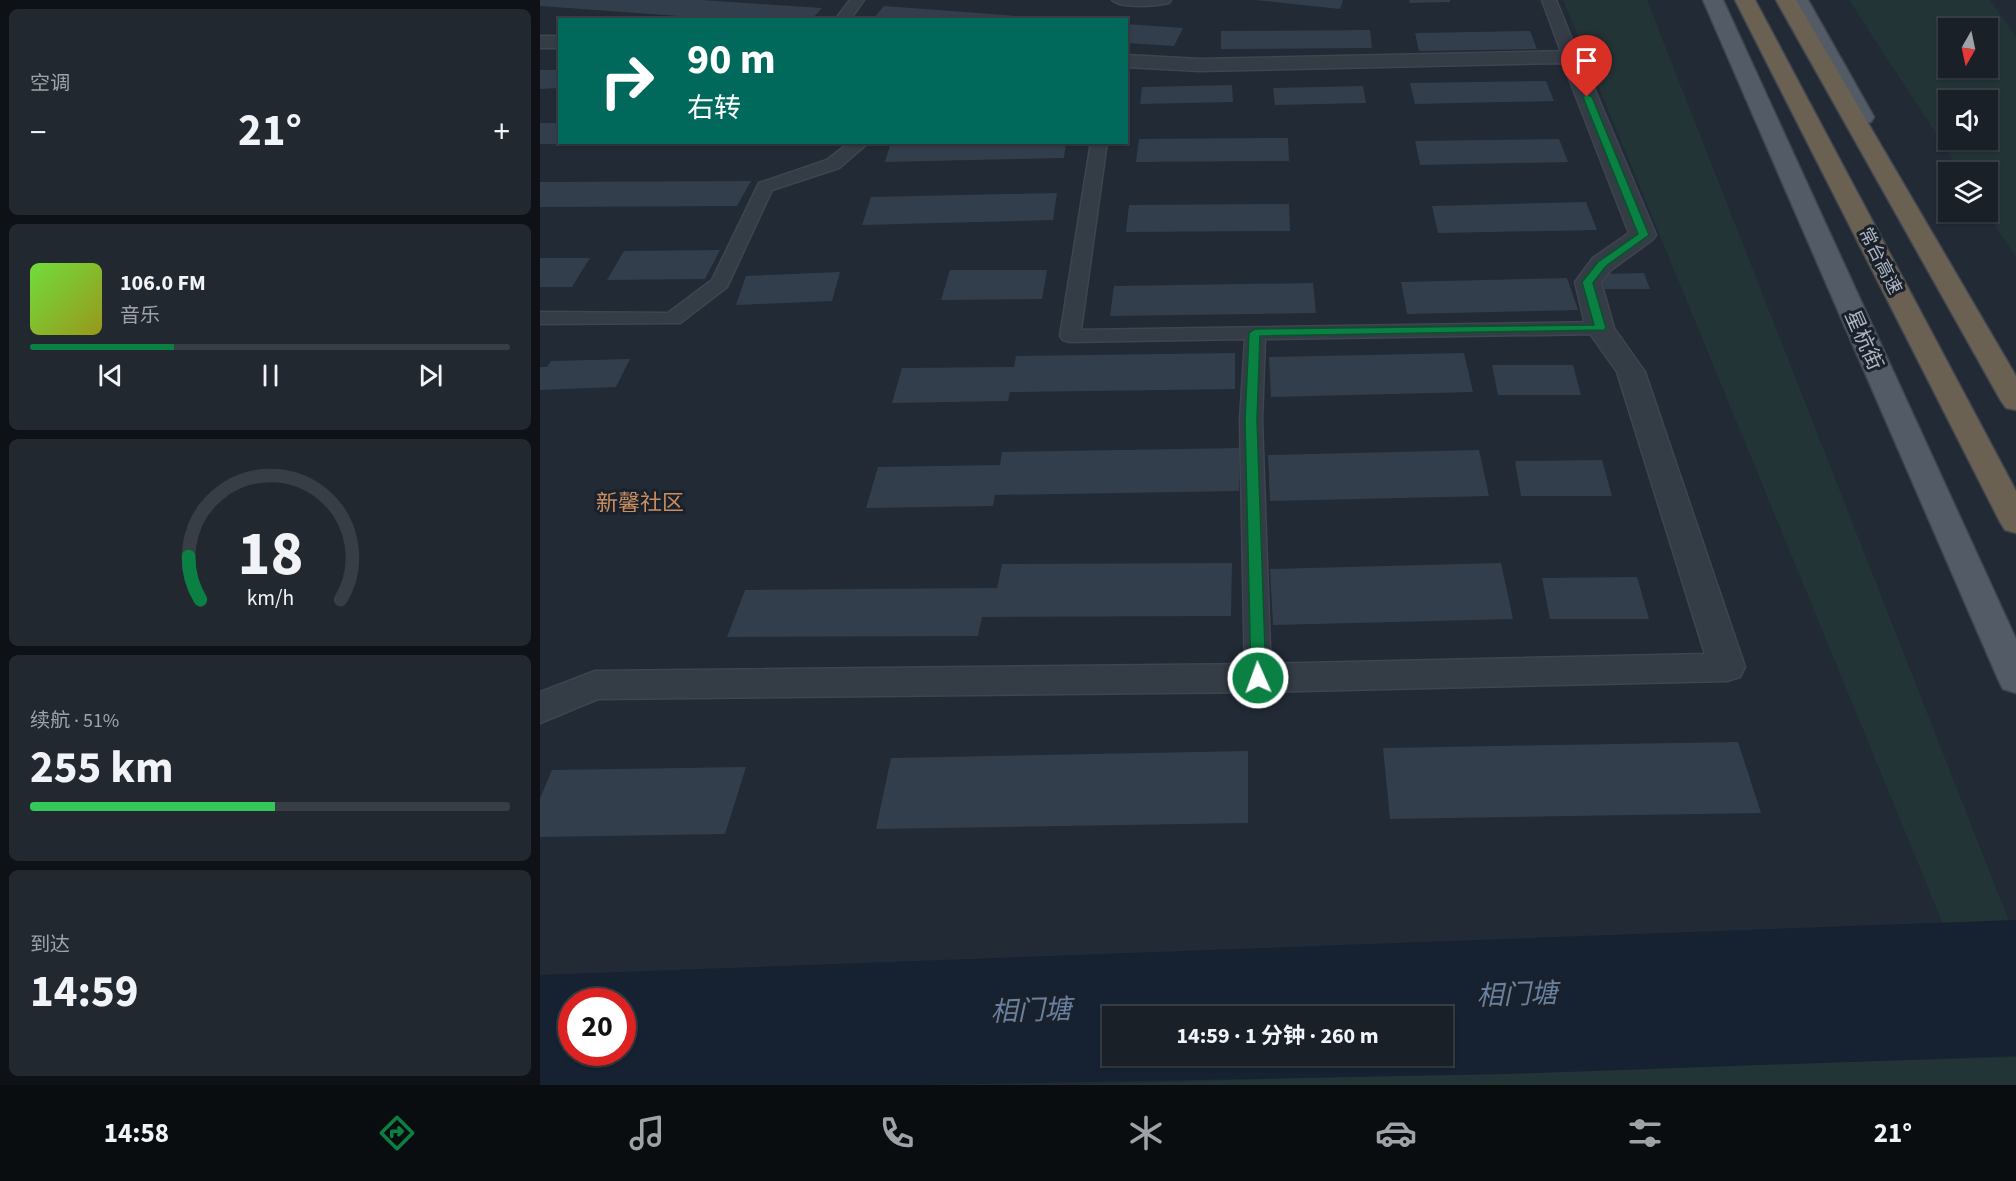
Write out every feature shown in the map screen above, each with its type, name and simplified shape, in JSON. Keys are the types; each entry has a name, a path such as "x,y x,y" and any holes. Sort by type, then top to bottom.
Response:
{"highway":[{"name":"常台高速","path":"1745,0 2016,522"},
{"path":"1786,0 2016,401"}],"main road":[{"name":"星杭街","path":"1713,0 2016,680"},
{"path":"1798,0 2016,394"}],"street":[{"path":"540,42 558,42"},
{"path":"540,708 595,685 1258,678 1727,668 1631,372 1600,328 1587,282 1602,264 1643,235 1572,57 1200,65 1128,61"}],"lane":[{"path":"844,18 857,0"},
{"path":"1119,0 1149,2 1164,0"},
{"path":"1549,0 1572,57"},
{"path":"540,318 673,319 720,283 765,188 792,176 832,164 858,144"},
{"path":"1099,144 1070,336 1600,328"},
{"path":"1255,333 1251,420 1258,678"}],"shaded area":[{"path":"1563,0 1647,0 2009,921 1943,924"},
{"path":"1849,0 1990,0 2016,37 2016,257 1993,222 1998,222 1998,162 1954,162 1947,150 1998,150 1998,90 1938,90 1938,137"},
{"path":"2016,1057 2016,1085 1068,1085"}],"water":[{"name":"相门塘","path":"2016,920 2016,1056 1507,1074 923,1085 540,1085 540,975"}],"building":[{"path":"540,0 702,0 822,8 813,18 706,18 540,6"},
{"path":"1255,0 1343,0 1340,9"},
{"path":"1409,0 1450,0 1450,2 1410,3"},
{"path":"884,6 1043,18 874,18"},
{"path":"1128,24 1183,28 1174,46 1128,43"},
{"path":"1370,30 1372,48 1221,49 1221,31"},
{"path":"1530,31 1537,49 1419,51 1415,33"},
{"path":"540,70 558,70 558,88 540,89"},
{"path":"1546,81 1554,101 1415,104 1410,83"},
{"path":"1232,85 1233,102 1140,104 1142,87"},
{"path":"1363,86 1366,103 1275,105 1273,88"},
{"path":"540,123 558,123 558,144 540,144"},
{"path":"1288,138 1289,161 1136,162 1139,139"},
{"path":"1559,139 1568,162 1420,165 1415,141"},
{"path":"890,144 1066,144 1064,158 885,162"},
{"path":"751,181 737,206 540,207 540,182"},
{"path":"1057,193 1053,220 862,225 871,197"},
{"path":"1586,202 1597,230 1438,233 1432,206"},
{"path":"1289,204 1290,231 1126,232 1129,205"},
{"path":"720,250 705,279 607,280 624,251"},
{"path":"540,258 590,258 572,287 540,287"},
{"path":"950,270 1047,270 1042,299 941,300"},
{"path":"840,272 832,301 736,305 746,276"},
{"path":"1644,273 1650,289 1605,289 1600,274"},
{"path":"1567,278 1578,310 1407,314 1401,282"},
{"path":"1313,283 1316,313 1110,316 1114,286"},
{"path":"1235,353 1235,389 1010,392 1008,401 892,403 902,368 1014,367 1016,356"},
{"path":"1464,353 1473,392 1271,397 1269,357"},
{"path":"630,359 616,387 540,390 540,367 547,367 551,361"},
{"path":"1492,365 1573,365 1581,395 1498,395"},
{"path":"1240,448 1239,491 995,495 993,506 866,508 878,467 1000,465 1002,452"},
{"path":"1479,450 1489,496 1270,501 1268,455"},
{"path":"1602,460 1612,496 1521,496 1515,461"},
{"path":"1232,563 1231,616 982,617 978,636 727,637 745,590 997,588 1002,564"},
{"path":"1501,563 1513,619 1273,625 1270,569"},
{"path":"1637,577 1649,619 1550,619 1542,578"},
{"path":"1738,742 1761,813 1390,819 1383,748"},
{"path":"1248,751 1248,823 876,829 891,758"},
{"path":"746,767 725,834 540,837 540,798 552,770"}],"district":[{"name":"新馨社区","path":"640,503"}],"route":[{"path":"1258,678 1251,420 1255,333 1600,328 1587,282 1602,264 1643,235 1587,97"}]}
